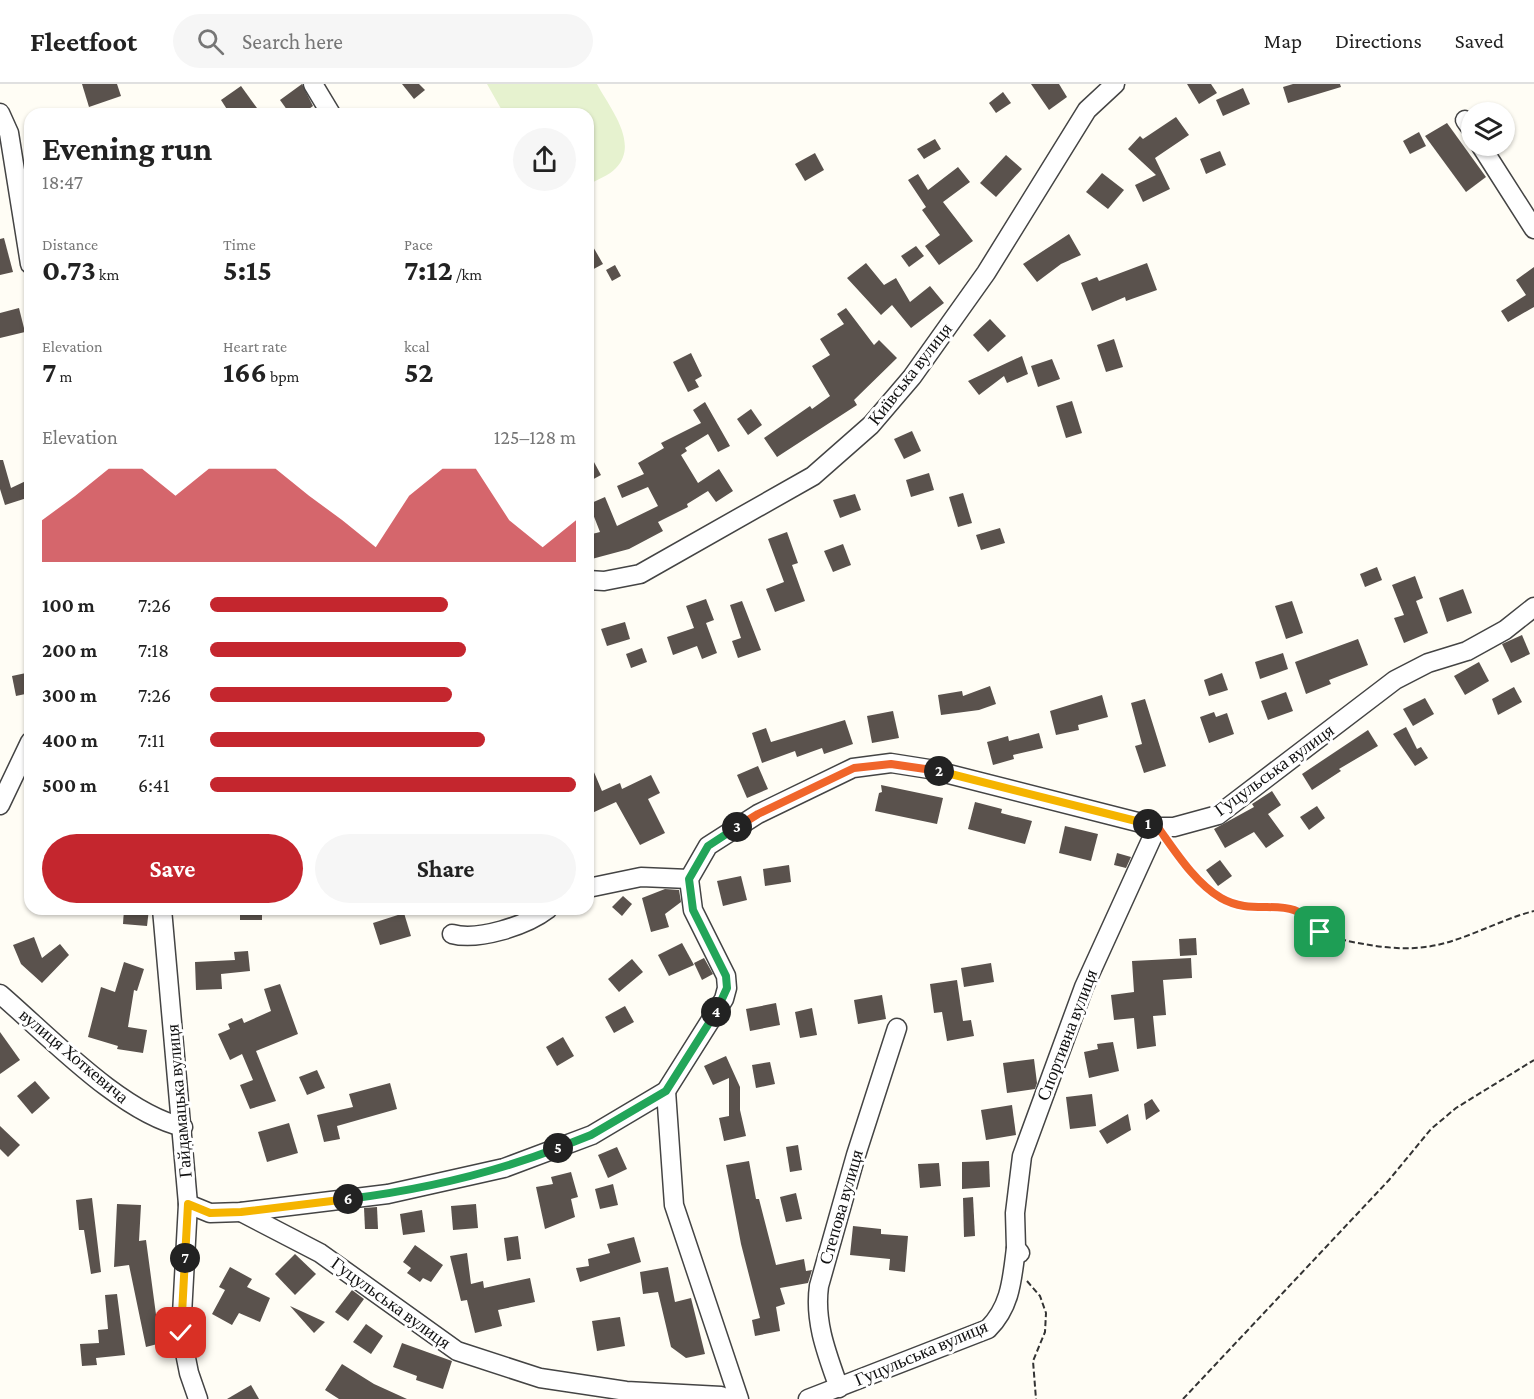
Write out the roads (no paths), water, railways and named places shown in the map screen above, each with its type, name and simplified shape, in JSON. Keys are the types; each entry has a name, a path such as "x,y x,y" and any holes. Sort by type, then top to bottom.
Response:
{"street":[{"path":"313,84 327,108"},
{"name":"Київська вулиця","path":"594,580 604,581 640,574 813,476 871,425 912,377 986,273 1087,110 1115,84"},
{"path":"0,113 9,133 24,227"},
{"path":"1487,156 1534,229"},
{"name":"Гуцульська вулиця","path":"188,1204 210,1213 241,1212 388,1194 504,1168 591,1135 666,1091 724,999 727,988 726,976 693,910 689,879 708,846 758,814 854,768 891,764 929,769 1157,826 1174,827 1218,814 1395,680 1428,663 1467,651 1505,630 1534,607"},
{"path":"0,805 24,755"},
{"name":"Спортивна вулиця","path":"1017,1256 1015,1213 1022,1156 1084,987 1157,826"},
{"path":"594,887 641,877 689,879"},
{"name":"Гайдамацька вулиця","path":"163,915 183,1126 188,1204 181,1333 189,1373 198,1399"},
{"path":"452,934 466,938 534,920 540,915"},
{"name":"вулиця Хоткевича","path":"0,994 118,1096 165,1122 183,1126"},
{"name":"Степова вулиця","path":"839,1388 822,1338 816,1306 819,1286 856,1155 897,1028"},
{"path":"666,1091 674,1204 739,1399"},
{"name":"Гуцульська вулиця","path":"241,1212 320,1253 457,1351 540,1378 626,1391 721,1396 726,1399"},
{"name":"Гуцульська вулиця","path":"808,1399 988,1329 1002,1316 1017,1256"}]}
